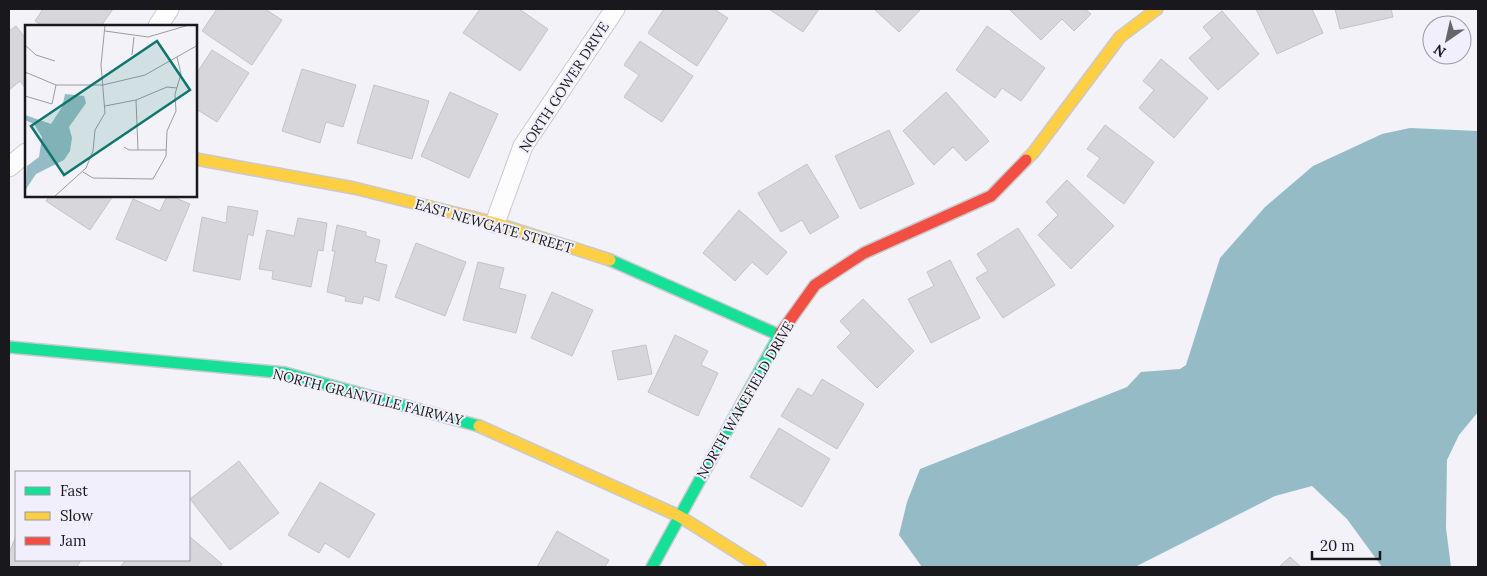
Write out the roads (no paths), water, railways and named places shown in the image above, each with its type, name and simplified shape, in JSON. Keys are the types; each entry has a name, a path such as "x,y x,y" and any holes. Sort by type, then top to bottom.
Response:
{"street":[{"path":"159,25 169,9"},
{"name":"NORTH GOWER DRIVE","path":"495,224 524,146 615,9"},
{"name":"NORTH WAKEFIELD DRIVE","path":"652,567 779,336 815,285 864,252 990,196 1033,153 1120,37 1157,9"},
{"path":"9,167 25,154"},
{"name":"EAST NEWGATE STREET","path":"198,160 354,188 495,224 618,263 779,336"},
{"name":"NORTH GRANVILLE FAIRWAY","path":"9,347 284,373 483,427 679,516 760,567"}],"water":[{"path":"1410,128 1478,131 1478,412 1459,435 1447,460 1446,528 1451,567 1382,567 1347,519 1312,486 1275,496 1135,567 922,567 899,535 907,502 920,469 1127,387 1141,372 1180,369 1186,365 1220,258 1265,207 1313,166 1382,134"}]}
